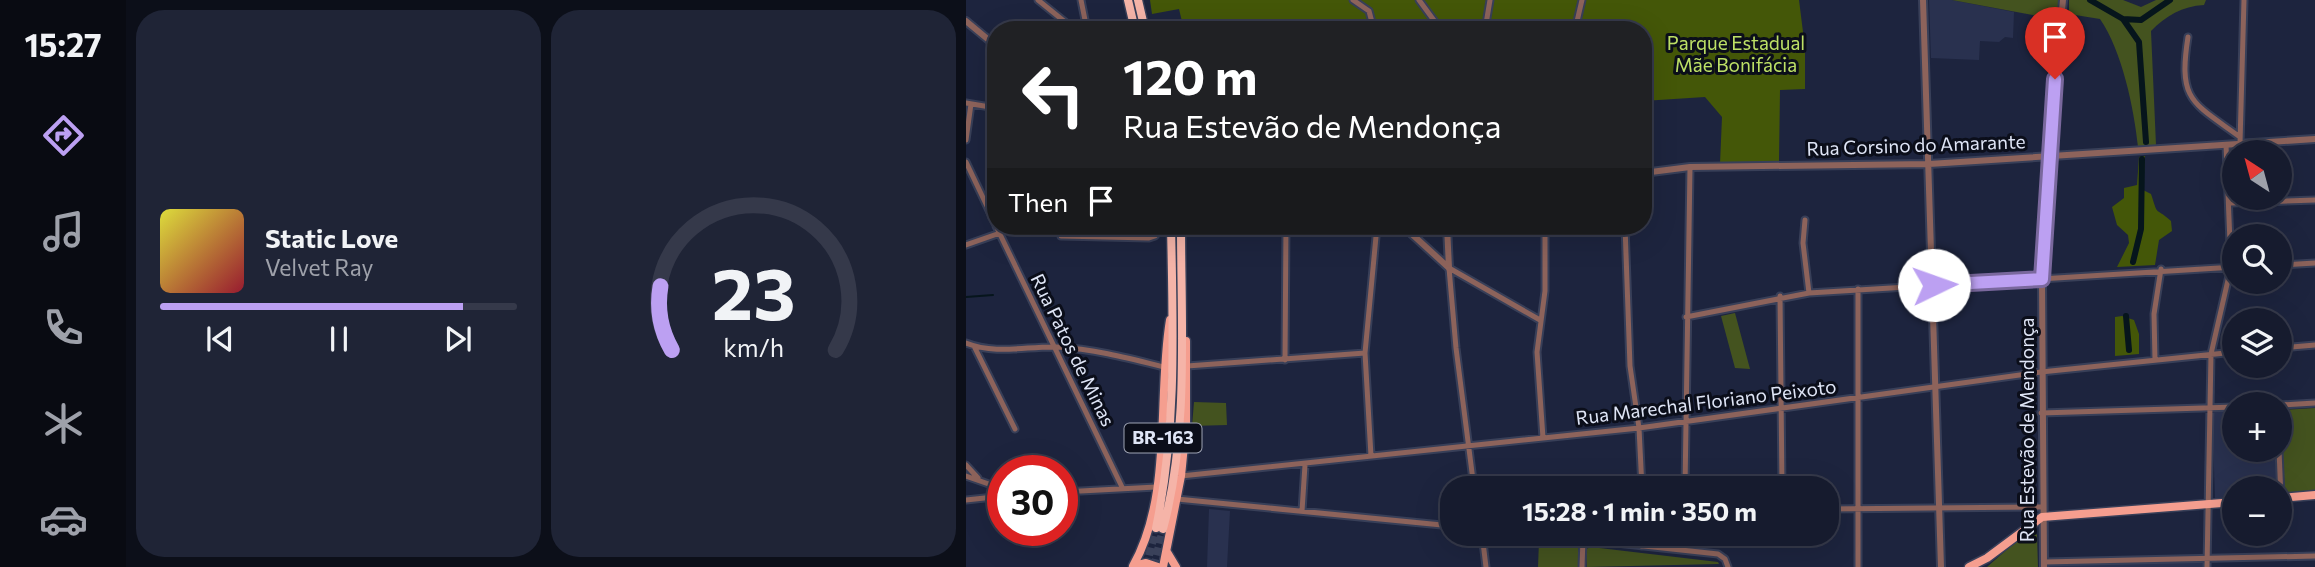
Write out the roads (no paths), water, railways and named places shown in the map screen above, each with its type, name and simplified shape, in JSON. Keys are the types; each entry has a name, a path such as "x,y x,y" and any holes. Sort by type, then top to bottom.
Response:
{"highway":[{"path":"1128,0 1133,21"},
{"path":"1138,0 1143,21"},
{"name":"BR-163","path":"1172,235 1176,306"},
{"name":"BR-163","path":"1159,529 1171,422 1180,235"}],"main road":[{"name":"BR-163","path":"1163,567 1181,476 1187,366 1176,306"},
{"name":"BR-163","path":"1133,567 1142,548 1156,487 1163,432 1164,367 1176,306"},
{"path":"2292,497 2315,495"},
{"path":"1971,567 2042,512 2222,503"},
{"path":"1166,547 1176,567"},
{"name":"BR-163","path":"1133,567 1146,563 1158,567"}],"street":[{"path":"1038,0 1064,21"},
{"path":"1080,0 1085,21"},
{"path":"1353,0 1369,11 1372,21"},
{"path":"1419,0 1434,21"},
{"path":"1486,21 1490,0"},
{"path":"1577,21 1582,0"},
{"path":"1923,0 1941,567"},
{"name":"Rua Estevão de Mendonça","path":"2044,564 2042,279 2049,156 2063,0"},
{"path":"2240,140 2244,0"},
{"path":"966,21 987,38"},
{"path":"2188,37 2184,71 2189,96 2194,104 2240,140"},
{"path":"966,139 968,103 987,106"},
{"name":"Rua Corsino do Amarante","path":"2240,140 2315,139"},
{"name":"Rua Corsino do Amarante","path":"1652,172 1690,167 1929,164 2222,145"},
{"name":"Rua Patos de Minas","path":"966,162 987,206"},
{"path":"1685,476 1690,167"},
{"path":"2292,201 2315,200"},
{"path":"1805,220 1804,243 1809,293"},
{"path":"966,245 994,235"},
{"name":"Rua Patos de Minas","path":"1001,235 1122,487"},
{"path":"1061,235 1149,238 1156,235"},
{"path":"1285,360 1286,235"},
{"path":"1371,456 1365,353 1376,235"},
{"path":"1413,235 1449,268 1540,320"},
{"path":"1447,235 1472,476"},
{"path":"1543,438 1537,372 1540,320 1545,291 1545,235"},
{"path":"1625,235 1630,366 1639,428 1641,476"},
{"path":"2292,264 2315,263"},
{"path":"1686,317 1780,296 1809,293 2222,267"},
{"path":"2155,360 2154,314 2161,269"},
{"path":"1858,289 1858,567"},
{"path":"2207,567 2206,504 2211,354 2226,294"},
{"path":"1780,296 1782,476"},
{"path":"966,343 1014,351 1054,347 1098,351 1164,367"},
{"path":"2292,347 2315,345"},
{"path":"974,346 1015,429"},
{"path":"1187,366 1365,353"},
{"name":"Rua Marechal Floriano Peixoto","path":"1181,476 1639,428 2041,372 2222,353"},
{"path":"2292,404 2315,403"},
{"path":"2041,413 2222,407"},
{"path":"966,465 980,481"},
{"path":"1302,511 1306,465"},
{"path":"966,476 987,483"},
{"path":"1078,491 1156,487"},
{"path":"966,500 987,498"},
{"path":"1177,499 1440,525"},
{"path":"1839,509 2042,512"},
{"path":"1483,546 1486,567"},
{"path":"1582,567 1583,546"},
{"path":"1641,546 1721,555 1728,567"},
{"path":"1683,546 1683,550"},
{"path":"2044,564 2315,556"}],"waterway":[{"path":"2090,0 2123,19 2139,42 2146,142"},
{"path":"2123,19 2141,20 2170,0"},
{"path":"2133,262 2141,229 2142,159"},
{"path":"966,297 993,295"},
{"path":"2126,316 2129,350"}],"tunnel":[{"path":"1146,567 1156,528"},
{"path":"1154,567 1163,529"}],"park label":[{"name":"Parque Estadual Mãe Bonifácia","path":"1736,54"}]}
